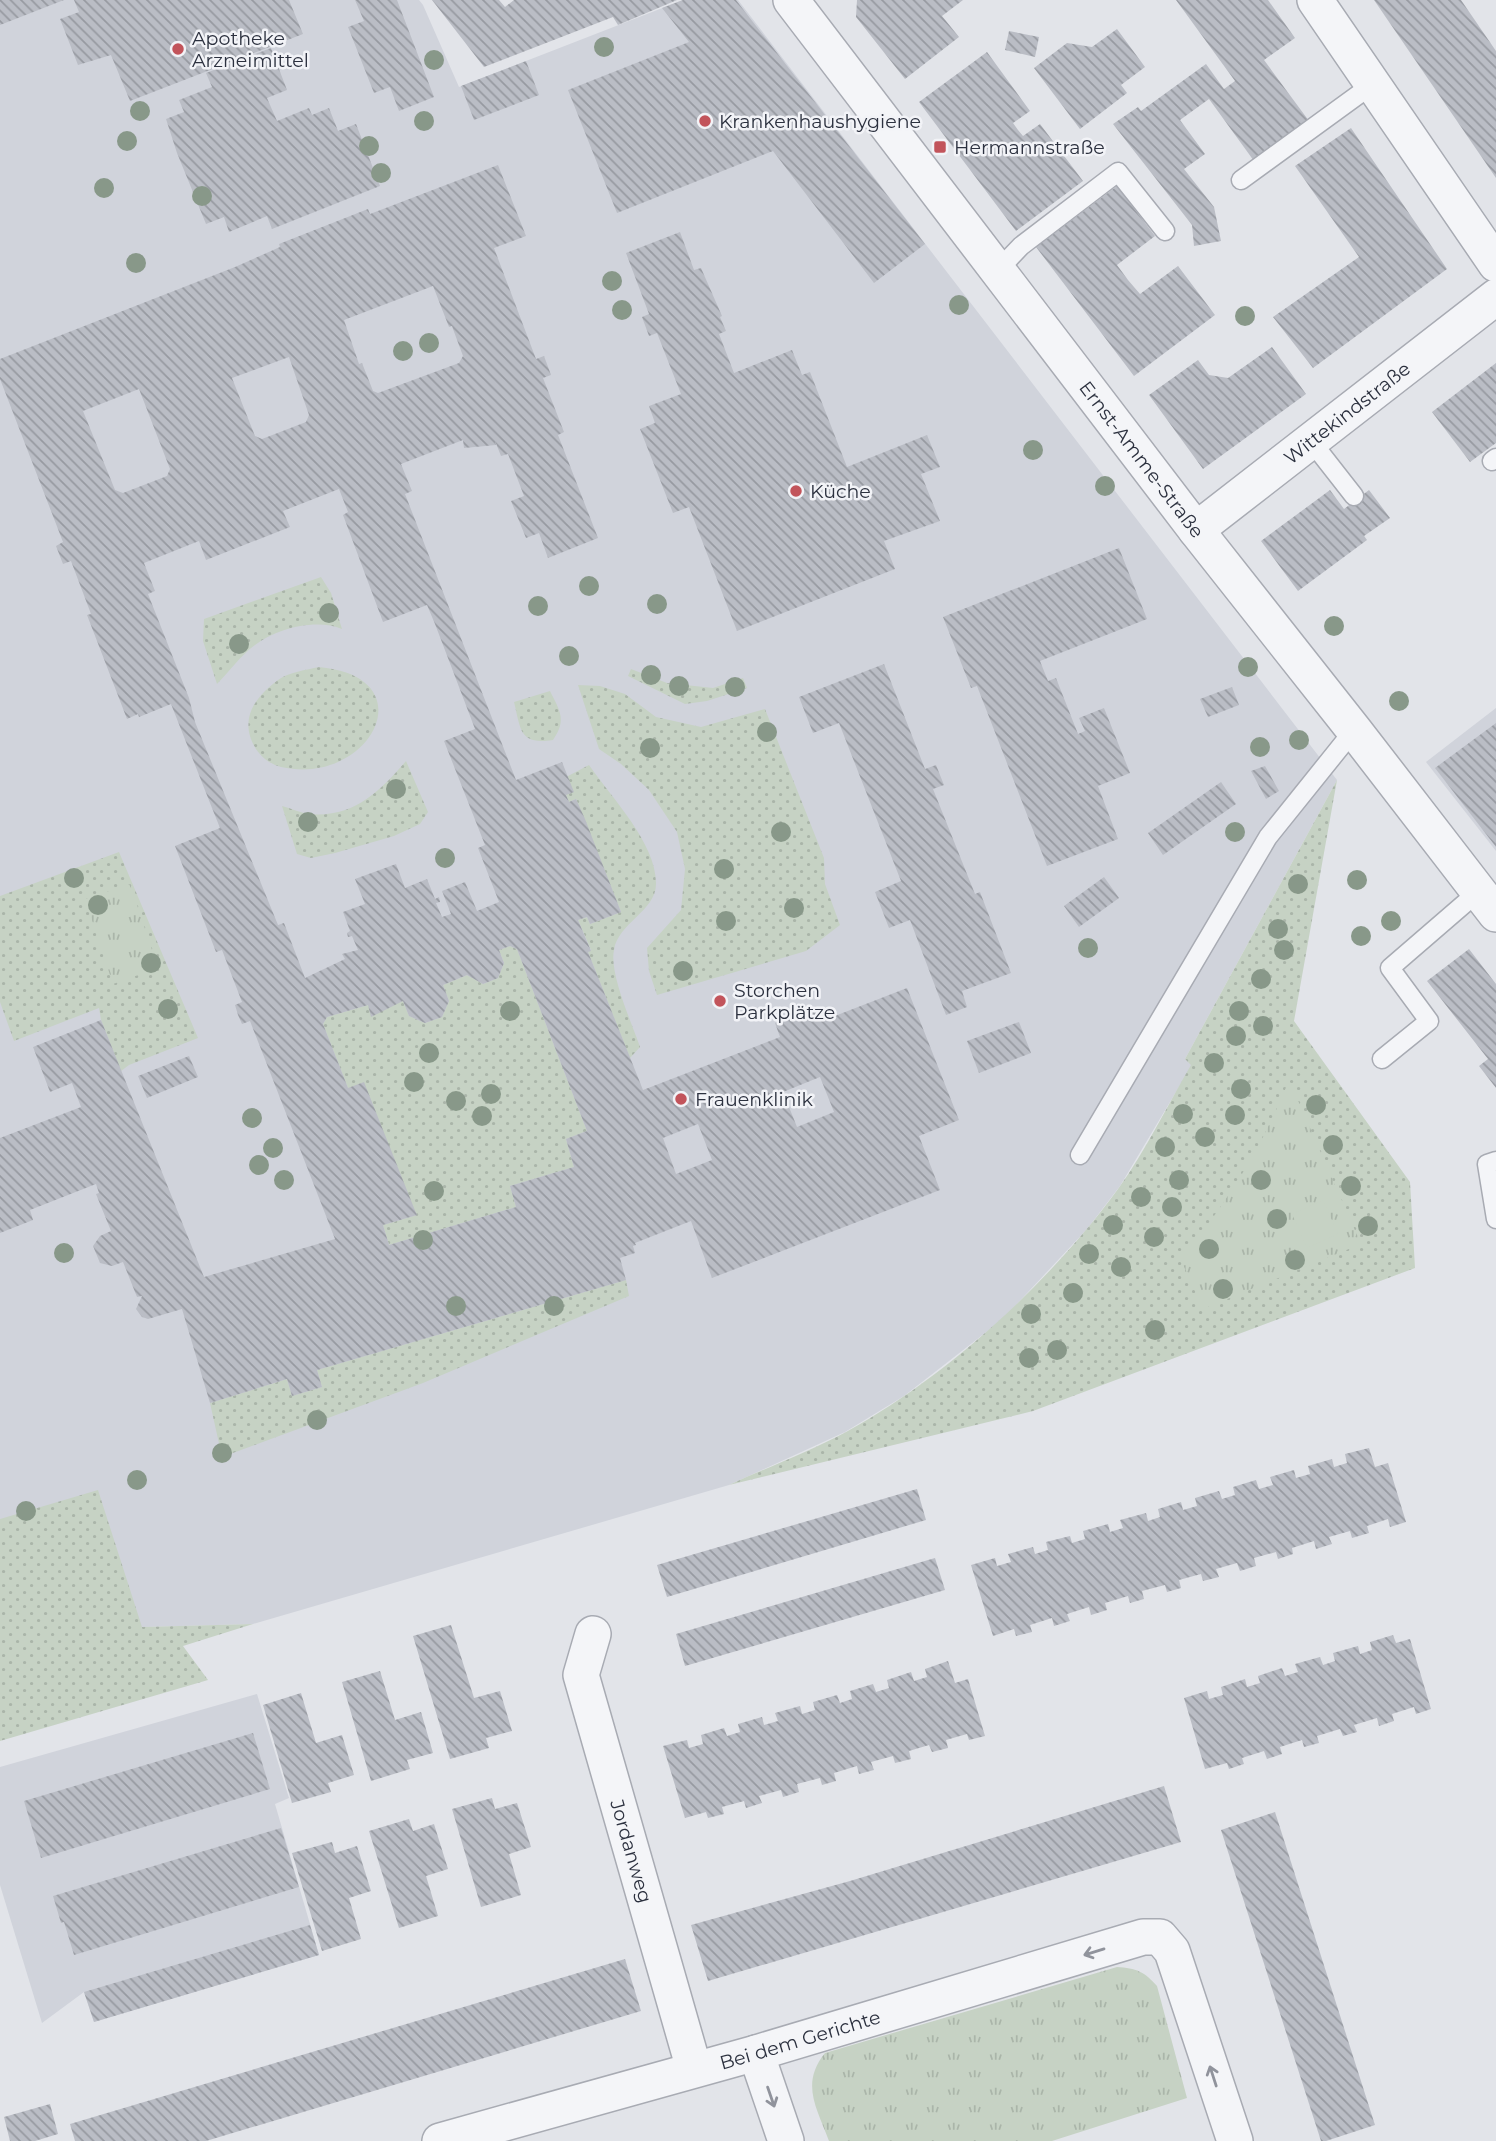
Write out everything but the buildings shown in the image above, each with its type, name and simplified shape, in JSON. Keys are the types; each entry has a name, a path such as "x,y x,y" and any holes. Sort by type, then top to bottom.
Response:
{"street":[{"name":"Ernst-Amme-Straße","path":"792,0 1196,530 1487,903"},
{"path":"1315,0 1496,264"},
{"name":"Wittekindstraße","path":"1196,530 1311,441 1492,309"},
{"name":"Jordanweg","path":"593,1634 581,1675 694,2069"},
{"name":"Bei dem Gerichte","path":"440,2141 756,2053 1143,1937 1160,1937 1172,1951 1235,2141"},
{"path":"756,2053 786,2141"}],"lane":[{"path":"1241,180 1373,84"},
{"path":"998,270 1021,246 1118,172 1165,231"},
{"path":"1311,441 1354,496"},
{"path":"1080,1155 1268,837 1354,730"},
{"path":"1382,1059 1429,1021 1391,968 1487,903"},
{"path":"1496,1161 1487,1164 1496,1219"}],"shaded area":[{"path":"0,0 419,0 459,87 683,0 738,0 1337,780 1185,1059 1192,1065 1120,1186 1087,1229 1003,1319 904,1396 845,1432 729,1485 253,1624 0,1631"},
{"path":"1496,708 1496,851 1426,762"},
{"path":"257,1694 289,1798 275,1804 319,1955 94,2022 84,1992 42,2023 0,1885 0,1767"}],"green space":[{"path":"321,577 331,593 342,629 321,624 297,626 274,634 250,649 217,684 203,641 204,619"},
{"path":"319,667 352,675 372,690 378,708 374,728 361,747 340,761 313,769 281,767 261,755 252,742 248,726 253,707 264,692 282,677"},
{"path":"631,669 667,683 713,688 743,678 747,688 707,701 685,704 628,676"},
{"path":"578,685 600,686 625,694 656,717 701,727 765,709 824,858 825,884 840,925 806,951 657,995 649,971 647,948 681,910 685,869 677,832 649,790 621,764 599,749"},
{"path":"550,691 559,710 560,727 553,740 528,738 520,728 514,702"},
{"path":"406,761 428,812 420,824 394,836 335,853 311,858 297,854 282,806 309,814 339,812 364,801 386,783"},
{"path":"589,765 641,837 654,869 656,884 650,902 622,932 614,950 613,960 618,985 640,1047 630,1058 578,920 587,917 590,924 621,912 576,799 569,802 566,795 568,776"},
{"path":"1337,780 1294,1021 1410,1182 1415,1268 1033,1411 729,1485 846,1432 922,1383 995,1324 1029,1292 1091,1224 1138,1159 1191,1065 1185,1059"},
{"path":"119,852 198,1038 129,1065 121,1071 99,1008 14,1041 0,1002 0,896"},
{"path":"130,884 158,968 113,984 85,899"},
{"path":"510,946 517,949 587,1131 566,1139 574,1167 510,1186 516,1207 389,1245 383,1225 417,1215 348,1088 323,1024 327,1017 368,1005 403,1001 409,1016 425,1023 442,1017 449,1001 443,985 467,975 483,984 498,978 504,963 499,950"},
{"path":"1289,1080 1361,1244 1203,1309 1181,1260 1242,1174 1267,1129"},
{"path":"1323,1200 1338,1234 1307,1248 1292,1214"},
{"path":"626,1280 629,1296 423,1383 222,1457 210,1403 287,1379 292,1396 322,1387 317,1370"},
{"path":"98,1490 142,1627 253,1624 183,1646 208,1680 0,1741 0,1519"},
{"path":"1117,1967 1140,1972 1157,1986 1187,2098 1052,2141 829,2141 816,2107 812,2086 813,2075 825,2053"}],"place":[{"name":"Apotheke Arzneimittel","path":"178,49"},
{"name":"Krankenhaushygiene","path":"705,121"},
{"name":"Hermannstraße","path":"940,147"},
{"name":"Küche","path":"796,491"},
{"name":"Storchen Parkplätze","path":"720,1001"},
{"name":"Frauenklinik","path":"681,1099"}]}
